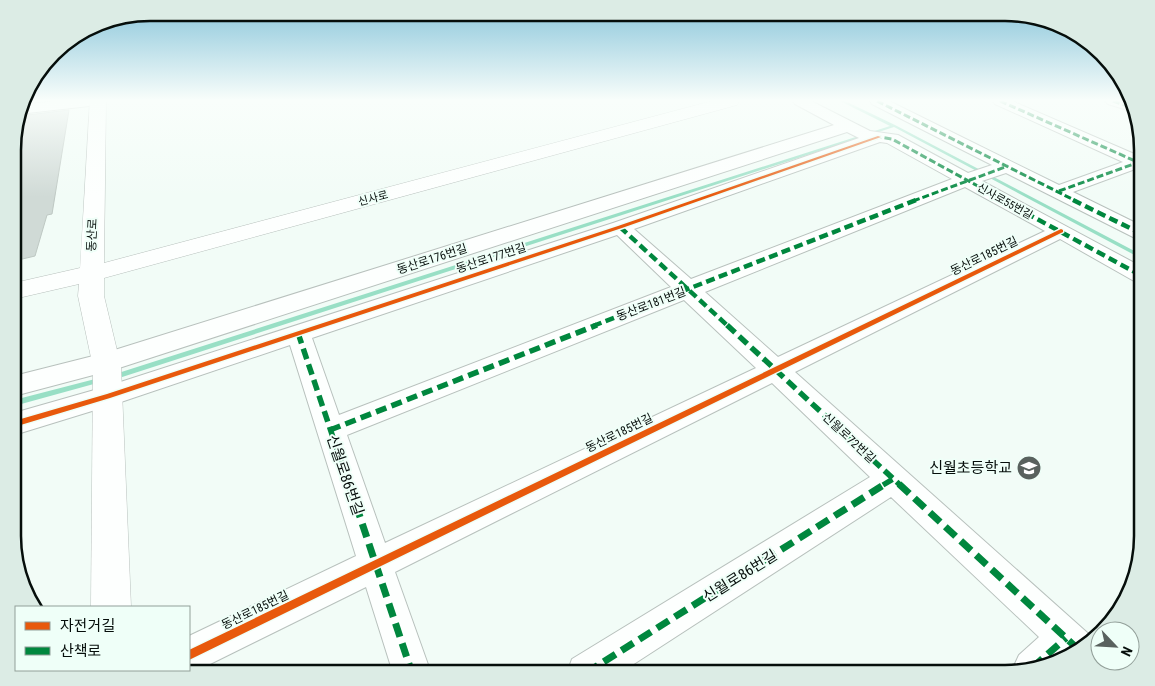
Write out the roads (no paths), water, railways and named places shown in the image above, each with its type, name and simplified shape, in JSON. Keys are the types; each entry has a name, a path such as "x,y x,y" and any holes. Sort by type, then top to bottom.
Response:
{"main road":[{"name":"동산로","path":"97,133 90,275 91,296 108,379 111,606"},
{"name":"신사로","path":"21,290 90,275 613,133"}],"street":[{"name":"동산로176번길","path":"21,385 108,379 484,256 718,170 857,133"},
{"name":"동산로177번길","path":"108,379 298,333 484,256 620,227 738,184 859,133"},
{"name":"신사로55번길","path":"865,133 892,139 969,179 1133,271"},
{"path":"939,133 1133,229"},
{"path":"1074,133 1133,159"},
{"path":"1059,191 1133,165"},
{"name":"동산로181번길","path":"330,430 969,179 1005,167"},
{"path":"718,170 738,184"},
{"name":"신월로72번길","path":"620,227 1073,644"},
{"name":"동산로185번길","path":"190,655 1061,231"},
{"name":"신월로86번길","path":"298,333 409,665"},
{"path":"21,421 108,379"},
{"name":"신월로86번길","path":"600,664 894,479"},
{"path":"1055,655 1073,644"}],"waterway":[{"path":"114,377 872,133"},
{"path":"907,133 1133,252"},
{"path":"21,401 99,380"}],"place":[{"name":"신월초등학교","path":"1029,468"}]}
